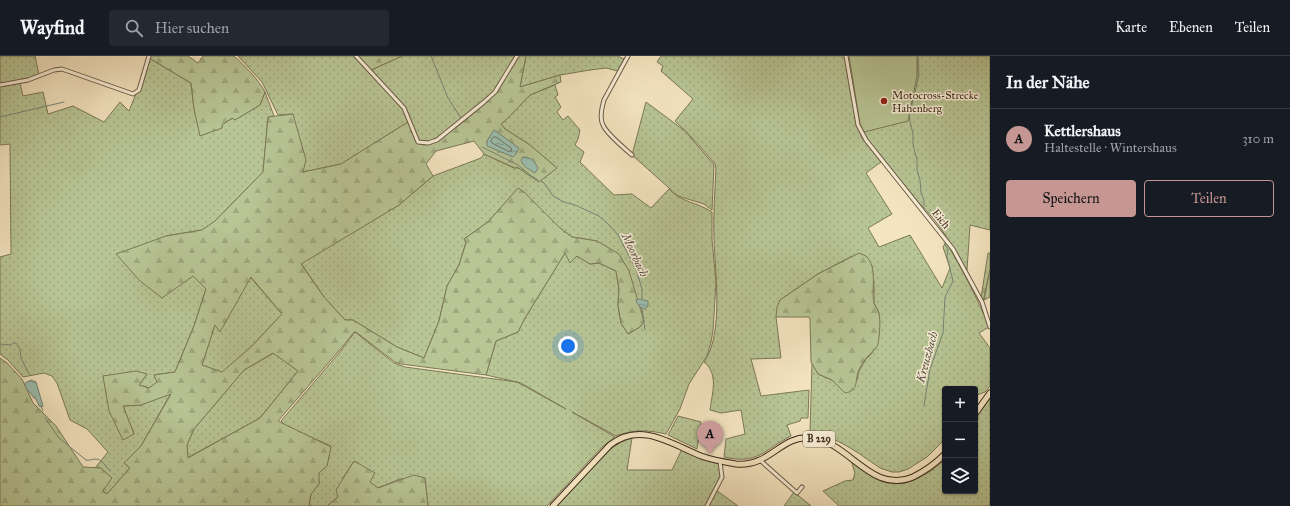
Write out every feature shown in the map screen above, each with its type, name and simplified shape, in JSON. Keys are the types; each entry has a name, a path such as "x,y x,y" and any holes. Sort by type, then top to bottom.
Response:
{"main road":[{"path":"978,410 990,393"},
{"name":"B 229","path":"553,506 610,445 619,439 629,436 653,436 665,439 701,456 720,462 744,464 761,461 791,441 810,437 832,444 877,476 894,481 907,479 917,475 942,457"}],"street":[{"path":"0,85 28,80 54,70 62,69 133,94 139,90 149,56"},
{"path":"356,56 400,103 408,116 418,142 423,143 431,142 445,134 495,92 517,56"},
{"path":"628,56 604,100 602,107 602,118 603,125 607,131 632,155"},
{"name":"Eich","path":"846,56 860,131 953,250 982,302 990,328"},
{"path":"761,461 796,493 802,487"},
{"path":"707,506 722,478 720,462"}],"green space":[{"path":"0,56 35,56 39,75 28,79 0,84"},
{"path":"149,56 188,56 198,63 203,56 234,56 251,73 265,92 260,105 235,120 232,118 222,125 222,128 200,136 194,109 191,83 149,58"},
{"path":"238,56 355,56 403,109 408,122 341,164 303,172 293,114 278,115 262,82"},
{"path":"358,56 402,56 371,70"},
{"path":"402,56 516,56 494,92 488,98 439,137 429,141 420,141 406,109 371,70"},
{"path":"519,56 526,56 520,87 560,75 561,82 530,95 501,124 505,129 530,145 557,168 539,182 517,167 515,168 484,154 474,141 436,151 426,164 433,176 399,205 301,264 324,297 345,320 353,320 397,347 424,358 439,321 447,286 459,265 466,243 464,239 488,222 518,188 524,192 560,228 572,237 597,241 619,254 629,271 644,321 640,327 628,334 621,323 618,305 619,289 616,271 599,263 590,264 577,256 570,263 565,253 518,332 496,341 486,375 401,364 395,362 354,332 278,421 331,447 327,466 319,473 319,484 311,494 309,505 312,506 0,506 0,358 7,363 22,379 33,403 56,426 83,467 101,468 112,478 103,491 107,494 130,468 124,463 141,446 171,394 141,405 123,406 134,434 123,440 109,411 103,376 136,371 147,374 139,385 149,388 157,382 154,375 175,372 194,326 206,289 193,276 162,298 140,281 116,254 166,236 202,230 215,221 263,172 268,117 293,114 306,160 303,172 341,164 408,122 418,143 423,145 431,144 441,139 467,119 496,93","holes":["251,277 282,314 251,347 222,372 202,365 215,325 220,332","273,353 298,371 260,418 188,458 187,445 194,429 244,370"]},
{"path":"526,56 618,56 624,59 618,71 606,68 590,70 560,75 520,87"},
{"path":"661,56 845,56 857,125 862,138 881,162 866,173 892,214 868,228 879,247 910,235 942,288 950,268 943,247 946,242 969,283 989,327 979,333 990,348 990,386 985,392 978,395 978,386 942,386 942,441 927,457 908,469 899,472 892,472 880,468 838,441 810,433 812,363 818,374 832,380 845,392 857,380 859,371 866,359 872,353 879,336 879,313 874,303 872,266 852,256 818,274 780,300 776,317 781,358 751,359 761,396 809,390 808,418 801,418 800,421 787,425 791,436 760,455 745,459 724,457 726,439 745,434 741,410 721,413 710,410 713,391 713,378 712,372 704,362 710,350 714,336 716,319 717,285 714,212 716,168 715,164 701,147 675,121 693,99 661,71 663,66 657,62"},
{"name":"Motocross-Strecke Hahenberg","path":"849,56 917,56 917,76 908,121 864,132 860,124"},
{"path":"917,56 990,56 990,230 970,225 967,270 939,226 867,139 864,132 877,128 917,76"},
{"path":"149,58 191,83 194,109 222,128 221,125 233,118 235,120 260,105 265,92 274,116 268,117 263,172 215,221 202,230 166,236 193,276 206,289 194,326 175,372 154,375 158,382 149,388 139,385 147,374 103,376 134,434 123,406 141,405 171,393 141,446 124,463 130,468 107,494 103,491 101,468 95,468 108,452 87,429 70,420 57,383 52,376 44,373 23,377 8,360 0,354 0,257 11,254 10,144 0,145 0,86 20,83 23,96 43,92 48,114 73,106 104,122 120,102 129,111 136,94 140,90"},
{"path":"555,85 558,95 555,97 561,107 557,112 563,120 568,116 580,130 575,145 584,152 580,162 614,195 632,194 651,208 669,189 684,200 712,212 712,240 716,282 711,342 707,356 689,384 680,409 666,434 641,431 628,432 616,436 572,412 615,437 602,447 547,506 428,506 425,478 400,479 378,488 370,483 354,461 343,478 338,497 327,506 309,505 311,494 319,484 318,473 327,466 331,446 286,426 281,421 355,332 394,363 405,367 516,382 486,375 496,341 518,332 565,253 577,256 590,264 599,263 616,271 619,289 618,305 621,323 628,334 640,327 644,321 639,305 597,241 572,237 560,228 524,192 518,189 488,222 464,239 466,242 459,265 447,286 439,321 424,358 397,347 353,320 345,320 324,297 301,263 399,205 433,176 481,158 484,154 514,168 557,168 530,145 505,129 501,124 530,95","holes":["517,382 521,383 566,409"]},
{"path":"646,102 685,131 714,165 712,210 704,204 678,196 632,155"},
{"path":"859,253 866,256 872,266 873,297 880,317 880,325 877,346 862,364 853,390 845,393 832,380 818,374 811,362 809,317 776,317 777,307 780,300 818,274"},
{"path":"988,253 990,253 990,269 983,302 981,298"},
{"path":"990,269 990,297 984,300"},
{"path":"250,277 282,314 251,347 222,373 202,365 215,324 220,331"},
{"path":"274,353 298,371 260,418 187,458 187,445 194,429 244,370"},
{"path":"990,398 990,506 839,506 823,491 845,481 853,480 855,473 851,460 875,478 883,482 891,483 910,481 924,475 942,462 942,494 978,494 978,415"},
{"path":"678,416 701,422 697,449 668,435"},
{"path":"632,438 627,470 672,470 682,449 720,463 722,475 706,506 556,506 581,477 601,457 612,448"},
{"path":"354,461 375,473 370,482 378,488 414,475 425,478 428,506 327,506 338,497 336,490"},
{"path":"716,490 738,506 707,506"},
{"path":"794,492 811,506 784,506"}],"water":[{"path":"494,130 519,148 513,157 487,146 487,141"},
{"path":"523,157 526,157 534,162 538,168 535,173 526,168 523,164 521,160"},
{"path":"636,300 648,301 648,306 645,309 638,305"},
{"path":"31,380 36,382 43,406 42,407 39,406 36,399 26,388 25,383"}],"waterway":[{"name":"Moorbach","path":"431,56 448,98 461,118"},
{"name":"Kreuzbach","path":"918,56 919,75 909,117 924,206"},
{"path":"0,117 64,102"},
{"name":"Moorbach","path":"482,147 518,165 538,180"},
{"name":"Moorbach","path":"541,181 553,196 599,216 618,235 636,269 642,289 642,299"},
{"name":"Kreuzbach","path":"924,406 930,369 943,333 945,297 953,281 947,257 948,249 944,243"},
{"name":"Moorbach","path":"642,308 645,330"},
{"path":"0,344 11,345 16,343 20,349 21,358 29,374"},
{"path":"41,406 43,411"},
{"path":"45,418 59,438 86,460 98,459 110,471"}],"place":[{"name":"Motocross-Strecke Hahenberg","path":"884,101"},
{"name":"Kettlershaus","path":"710,454"}]}
